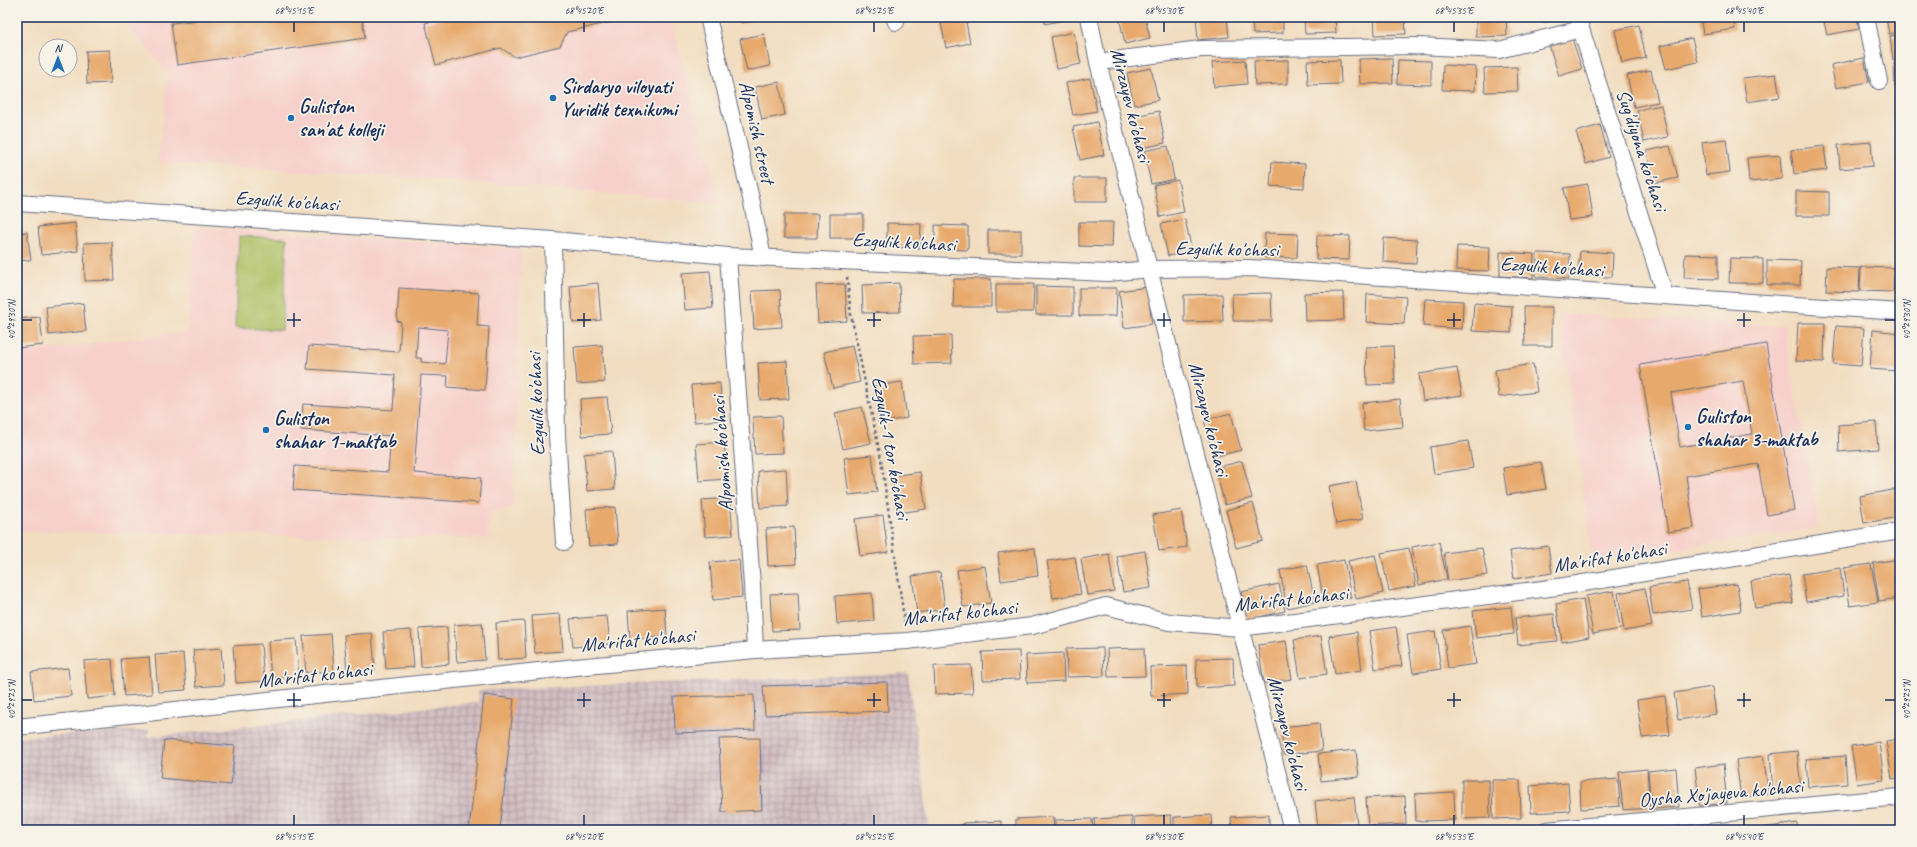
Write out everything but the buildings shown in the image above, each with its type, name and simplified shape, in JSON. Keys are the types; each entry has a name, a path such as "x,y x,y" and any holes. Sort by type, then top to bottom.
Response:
{"street":[{"name":"Alpomish street","path":"708,17 752,203 763,258"},
{"name":"Mirzayev ko'chasi","path":"1089,17 1098,62 1149,269 1292,830"},
{"path":"1866,17 1879,81"},
{"path":"1098,62 1201,49 1419,46 1498,50 1580,23"},
{"name":"Sug'diyona ko'chasi","path":"1580,23 1665,295"},
{"name":"Ezgulik ko'chasi","path":"17,203 553,240 728,256 1108,273 1149,269 1250,268 1900,312"},
{"name":"Ezgulik ko'chasi","path":"553,240 557,436 564,542"},
{"name":"Alpomish ko'chasi","path":"728,256 752,585 755,650"},
{"name":"Ma'rifat ko'chasi","path":"17,727 568,668 755,650 907,641 1032,626 1106,606 1169,622 1240,628 1565,586 1900,531"},
{"name":"Oysha Xo'jayeva ko'chasi","path":"1546,830 1900,797"}],"path":[{"name":"Ezgulik-1 tor ko'chasi","path":"845,261 851,315 881,459 907,641"}],"shaded area":[{"path":"119,17 670,17 720,203 436,179 158,163 168,72"},
{"name":"Guliston shahar 1-maktab","path":"195,227 521,249 513,507 489,513 487,539 17,531 17,353 187,332"},
{"name":"Guliston shahar 3-maktab","path":"1559,314 1784,326 1819,528 1593,561"},
{"path":"908,673 930,830 17,830 17,737 149,730 147,737 479,702 478,690"}],"green space":[{"path":"239,236 287,238 282,330 235,328"}],"place":[{"name":"Sirdaryo viloyati Yuridik texnikumi","path":"553,98"},
{"name":"Guliston san'at kolleji","path":"291,118"},
{"name":"Guliston shahar 3-maktab","path":"1688,427"},
{"name":"Guliston shahar 1-maktab","path":"266,430"}]}
